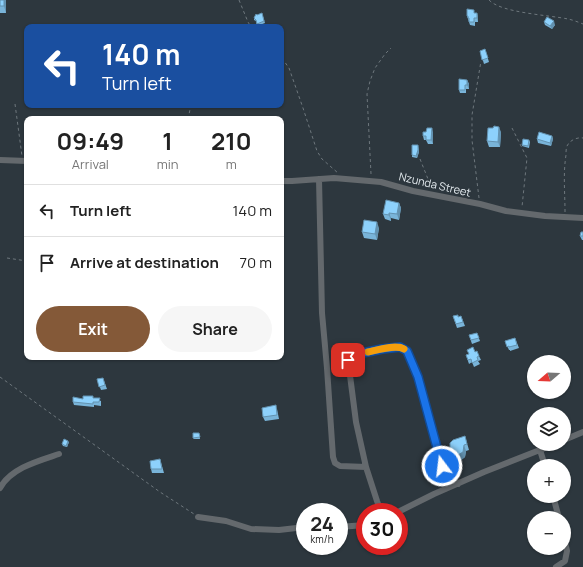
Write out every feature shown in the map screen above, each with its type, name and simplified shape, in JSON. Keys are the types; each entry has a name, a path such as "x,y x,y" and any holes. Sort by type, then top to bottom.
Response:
{"street":[{"path":"0,162 24,161"},
{"name":"Nzunda Street","path":"284,181 344,178 381,182 413,191 480,204 506,211 583,218"},
{"path":"319,179 322,313 334,457 335,463 340,466 366,467"},
{"path":"377,503 366,467 356,422 348,360 353,355 400,347 407,351 418,377 442,466 447,479 458,484"},
{"path":"571,437 583,432"},
{"path":"408,507 434,494 538,451"},
{"path":"0,488 3,482 16,472 34,463 59,454"},
{"path":"198,517 226,521 251,529 278,530 296,528"},
{"path":"556,567 565,560 566,555"}],"path":[{"path":"239,0 249,24"},
{"path":"489,0 491,3 501,7 570,19 583,24"},
{"path":"371,181 367,94 375,68 391,48"},
{"path":"284,61 303,108 317,152 344,178"},
{"path":"480,204 472,140 472,115 481,61"},
{"path":"15,104 24,155"},
{"path":"512,128 527,158 521,213"},
{"path":"565,216 564,162 567,146 576,138 583,138"},
{"path":"420,159 434,195"},
{"path":"7,258 24,261"},
{"path":"0,377 160,492 198,517"}],"building":[{"path":"0,0 4,0 4,6 0,6"},
{"path":"467,9 474,10 474,13 477,13 477,18 474,18 474,22 469,22"},
{"path":"262,13 264,21 257,24 254,18 256,14"},
{"path":"547,17 554,21 550,26 544,22"},
{"path":"485,49 488,58 482,60 480,51"},
{"path":"459,79 467,80 465,90 459,90"},
{"path":"494,126 499,127 498,142 487,141 488,128 493,128"},
{"path":"427,128 432,128 431,140 426,140 426,136 423,136 423,132 426,132"},
{"path":"539,132 552,136 550,143 537,139"},
{"path":"523,139 529,140 528,146 522,145"},
{"path":"412,145 418,145 416,156 412,155"},
{"path":"386,200 399,203 397,214 383,214"},
{"path":"364,220 377,222 375,234 362,232"},
{"path":"458,315 458,317 461,316 463,322 456,324 453,316"},
{"path":"477,333 479,338 471,340 469,335"},
{"path":"515,338 517,345 507,347 505,341"},
{"path":"473,347 479,356 477,357 478,360 472,363 471,359 468,360 466,355 469,354 467,350"},
{"path":"103,378 105,385 99,387 97,379"},
{"path":"83,396 100,398 99,402 93,402 93,404 73,402 73,397 83,399"},
{"path":"276,405 277,415 263,417 262,408"},
{"path":"193,433 199,433 200,437 193,438"},
{"path":"465,436 467,444 464,445 463,452 458,456 453,457 450,450 450,443 453,440"},
{"path":"64,439 68,441 66,446 62,444"},
{"path":"160,459 162,469 151,469 150,461"}],"slow traffic":[{"path":"368,352 400,347 404,349"}],"route":[{"path":"348,360 353,355 382,349 400,347 407,351 418,377 442,466"}]}
